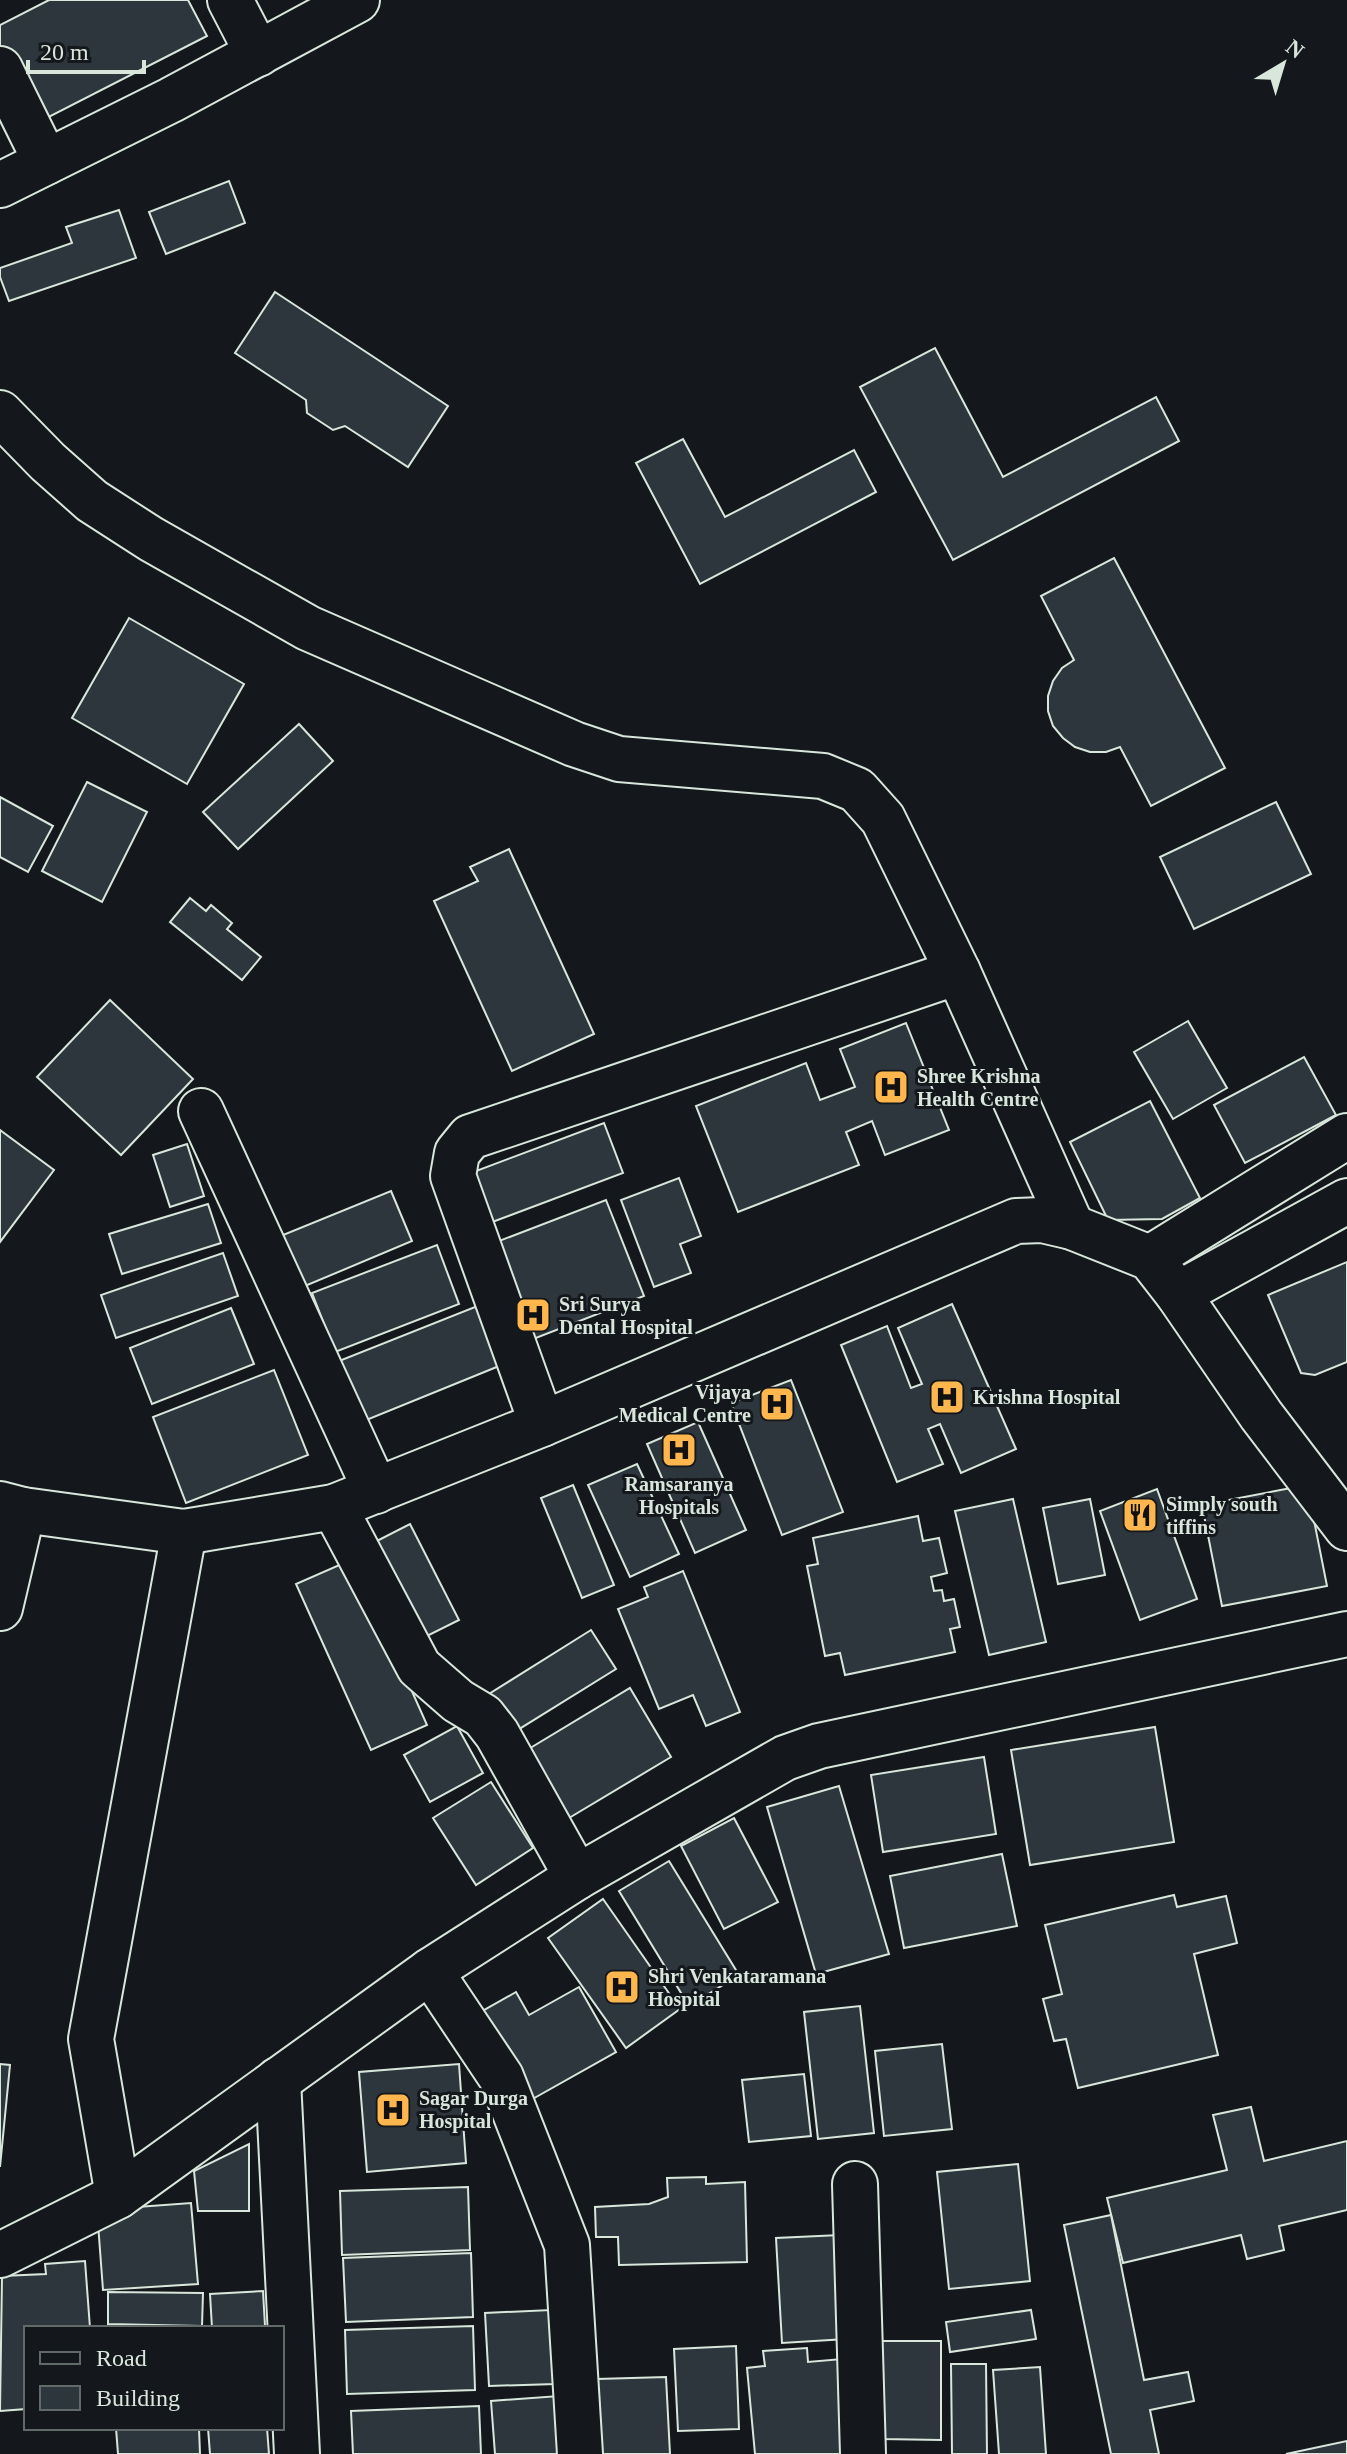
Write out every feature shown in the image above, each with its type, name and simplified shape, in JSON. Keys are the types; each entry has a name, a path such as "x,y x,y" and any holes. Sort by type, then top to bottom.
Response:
{"street":[{"path":"230,0 258,54"},
{"path":"0,185 357,0"},
{"path":"0,69 46,162"},
{"path":"0,413 92,501 151,539 322,634 574,744 619,759 823,776 857,790 883,819 958,972 1072,1227"},
{"path":"542,1424 453,1176 457,1153 470,1137 958,972"},
{"path":"201,1111 376,1491"},
{"path":"1150,1258 1347,1136"},
{"path":"1178,1294 1347,1201"},
{"path":"0,1608 11,1507 184,1532 334,1507 542,1424 1016,1221 1042,1220 1072,1227 1150,1258 1261,1415 1347,1528"},
{"path":"334,1507 419,1667 458,1701 483,1716 497,1734 577,1877"},
{"path":"118,2196 91,2039 184,1532"},
{"path":"0,2255 118,2196 430,1971 577,1877 785,1758 819,1746 1347,1634"},
{"path":"430,1971 501,2077 567,2245 580,2454"},
{"path":"278,2080 297,2454"},
{"path":"855,2184 863,2454"}],"building":[{"path":"49,0 188,0 207,36 39,122 0,46 0,25"},
{"path":"229,181 245,223 166,254 149,212"},
{"path":"119,210 136,258 9,301 0,268 72,243 66,227"},
{"path":"275,292 448,406 408,467 345,426 333,430 307,413 306,400 235,353"},
{"path":"935,348 1003,477 1156,397 1179,441 953,560 860,387"},
{"path":"683,439 725,517 854,450 876,492 700,584 636,463"},
{"path":"1114,558 1225,768 1151,806 1120,747 1106,752 1090,752 1075,747 1053,726 1048,711 1048,696 1053,681 1062,668 1074,660 1041,596"},
{"path":"129,618 244,684 187,784 72,718"},
{"path":"299,724 333,761 238,849 203,812"},
{"path":"87,782 147,812 102,902 42,871"},
{"path":"0,797 53,826 28,872 0,857"},
{"path":"1276,802 1311,874 1194,929 1160,857"},
{"path":"509,849 594,1034 512,1071 434,901 478,881 470,867"},
{"path":"190,898 206,911 211,905 232,923 227,929 261,957 242,980 170,922"},
{"path":"110,1000 193,1079 121,1155 37,1077"},
{"path":"1188,1021 1227,1088 1173,1119 1134,1052"},
{"path":"906,1023 949,1130 885,1155 872,1121 846,1132 859,1165 738,1212 696,1106 806,1063 820,1100 855,1087 840,1049"},
{"path":"1304,1057 1336,1115 1245,1163 1214,1105"},
{"path":"1150,1101 1200,1198 1162,1219 1108,1220 1070,1142"},
{"path":"604,1123 623,1173 487,1224 468,1174"},
{"path":"0,1130 54,1170 0,1242"},
{"path":"187,1144 204,1196 170,1207 153,1155"},
{"path":"679,1178 701,1236 680,1244 691,1273 654,1287 621,1200"},
{"path":"391,1191 412,1241 305,1286 283,1235"},
{"path":"606,1200 644,1296 523,1343 486,1246"},
{"path":"208,1204 221,1243 122,1274 109,1234"},
{"path":"437,1245 459,1304 335,1352 312,1293"},
{"path":"223,1253 238,1296 116,1338 101,1295"},
{"path":"1347,1262 1347,1362 1315,1375 1301,1373 1268,1295"},
{"path":"485,1303 509,1362 364,1421 339,1361"},
{"path":"952,1304 1016,1449 961,1473 940,1424 928,1429 943,1464 897,1482 841,1345 887,1326 911,1388 922,1384 898,1328"},
{"path":"231,1308 254,1364 152,1404 130,1348"},
{"path":"274,1370 308,1455 186,1503 153,1417"},
{"path":"791,1380 843,1512 782,1535 731,1403"},
{"path":"698,1422 746,1530 695,1553 647,1444"},
{"path":"637,1464 679,1554 630,1577 588,1485"},
{"path":"573,1485 614,1585 582,1598 541,1498"},
{"path":"1307,1485 1327,1586 1222,1606 1202,1505"},
{"path":"1157,1489 1197,1599 1140,1620 1100,1511"},
{"path":"1013,1499 1046,1642 989,1655 955,1511"},
{"path":"1090,1499 1105,1575 1058,1584 1043,1508"},
{"path":"918,1516 923,1541 939,1538 947,1573 931,1577 934,1591 942,1590 944,1601 954,1599 960,1627 950,1629 955,1652 845,1675 840,1653 825,1656 807,1566 818,1564 813,1538"},
{"path":"410,1524 459,1620 415,1642 367,1546"},
{"path":"353,1559 427,1725 371,1750 296,1584"},
{"path":"683,1571 740,1712 706,1726 693,1695 659,1709 618,1609 648,1597 644,1587"},
{"path":"591,1630 616,1669 508,1736 484,1697"},
{"path":"630,1688 671,1757 559,1824 517,1756"},
{"path":"457,1726 483,1773 430,1802 404,1755"},
{"path":"1155,1727 1174,1842 1030,1865 1011,1750"},
{"path":"984,1757 996,1834 883,1852 871,1775"},
{"path":"491,1782 533,1848 476,1885 433,1818"},
{"path":"839,1786 889,1954 816,1974 767,1807"},
{"path":"734,1818 778,1902 724,1929 681,1846"},
{"path":"1002,1854 1017,1926 904,1948 890,1876"},
{"path":"669,1861 739,1975 689,2006 619,1891"},
{"path":"1174,1895 1177,1907 1226,1896 1237,1943 1194,1954 1218,2055 1078,2088 1066,2039 1054,2041 1043,1999 1062,1994 1045,1925"},
{"path":"603,1899 680,2009 626,2048 548,1938"},
{"path":"579,1987 616,2052 529,2101 479,2013 516,1992 529,2015"},
{"path":"860,2006 874,2133 818,2139 804,2012"},
{"path":"942,2044 952,2129 884,2136 875,2051"},
{"path":"0,2064 10,2065 0,2167"},
{"path":"459,2064 466,2163 367,2172 359,2072"},
{"path":"804,2074 811,2136 749,2142 742,2080"},
{"path":"1251,2107 1264,2161 1347,2141 1347,2210 1279,2226 1284,2250 1247,2259 1241,2235 1123,2263 1107,2198 1227,2170 1213,2115"},
{"path":"249,2144 249,2211 198,2211 194,2171"},
{"path":"1018,2164 1030,2281 949,2289 937,2172"},
{"path":"706,2177 706,2184 745,2182 747,2262 619,2265 618,2237 596,2237 595,2207 649,2204 668,2197 667,2178"},
{"path":"468,2187 470,2250 342,2255 340,2191"},
{"path":"191,2203 198,2284 103,2290 97,2210"},
{"path":"1111,2215 1144,2380 1188,2372 1194,2401 1150,2410 1159,2454 1111,2454 1064,2225"},
{"path":"840,2235 846,2339 782,2343 776,2238"},
{"path":"471,2253 473,2317 346,2322 343,2258"},
{"path":"85,2261 90,2326 24,2326 24,2409 0,2411 2,2276 46,2274 45,2264"},
{"path":"263,2291 265,2326 212,2326 210,2294"},
{"path":"108,2292 203,2293 202,2326 108,2324"},
{"path":"551,2310 555,2384 489,2386 485,2313"},
{"path":"1031,2310 1036,2339 950,2352 946,2322"},
{"path":"473,2326 475,2390 347,2394 345,2330"},
{"path":"882,2341 941,2341 941,2440 881,2439"},
{"path":"736,2346 739,2429 678,2431 674,2349"},
{"path":"807,2348 808,2362 842,2359 851,2454 755,2454 747,2368 765,2366 763,2351"},
{"path":"951,2364 986,2364 987,2454 952,2454"},
{"path":"1040,2367 1046,2454 999,2454 993,2370"},
{"path":"666,2377 670,2454 600,2454 597,2379"},
{"path":"559,2396 563,2454 495,2454 491,2401"},
{"path":"479,2406 481,2454 353,2454 351,2411"},
{"path":"116,2430 199,2430 200,2454 118,2454"},
{"path":"208,2430 267,2430 269,2454 210,2454"},
{"path":"1347,2441 1347,2454 1286,2454"}],"place":[{"name":"Shree Krishna Health Centre","path":"891,1087"},
{"name":"Sri Surya Dental Hospital","path":"533,1315"},
{"name":"Krishna Hospital","path":"947,1397"},
{"name":"Vijaya Medical Centre","path":"777,1404"},
{"name":"Ramsaranya Hospitals","path":"679,1450"},
{"name":"Simply south tiffins","path":"1140,1515"},
{"name":"Shri Venkataramana Hospital","path":"622,1987"},
{"name":"Sagar Durga Hospital","path":"393,2110"}]}
